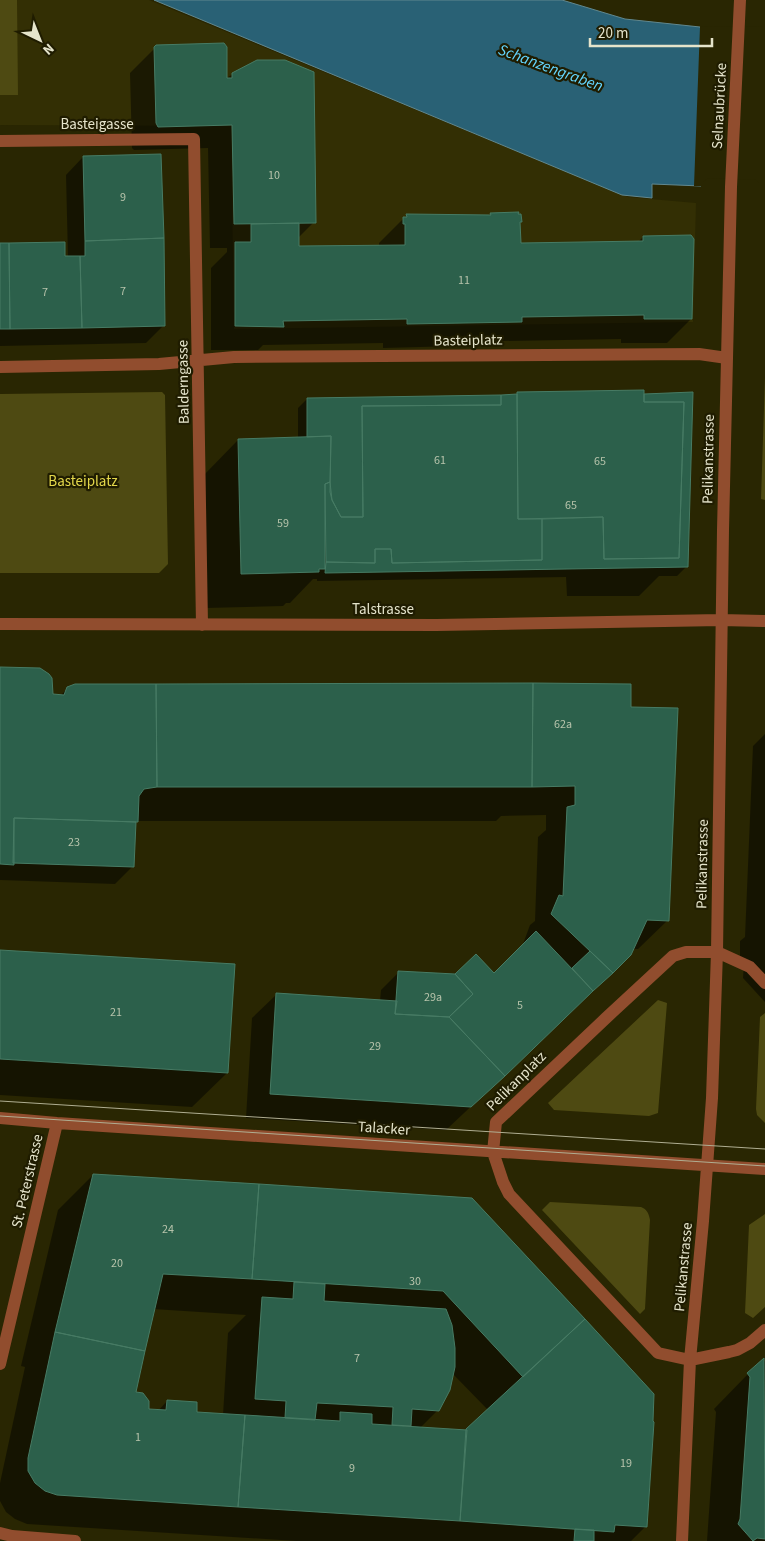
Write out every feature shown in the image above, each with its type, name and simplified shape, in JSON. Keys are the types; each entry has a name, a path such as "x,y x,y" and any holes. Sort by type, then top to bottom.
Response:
{"street":[{"name":"Selnaubrücke","path":"731,187 740,0"},
{"name":"Basteigasse","path":"0,141 194,139"},
{"name":"Balderngasse","path":"194,139 202,625"},
{"name":"Pelikanstrasse","path":"682,1541 690,1360 708,1165 717,952 721,620 731,187"},
{"name":"Basteiplatz","path":"0,367 159,364 234,358 699,354 726,358"},
{"name":"Talstrasse","path":"0,624 436,626 721,620 765,621"},
{"name":"Pelikanplatz","path":"765,983 750,967 717,952 686,952 674,956 496,1122 492,1152 509,1194 658,1353 690,1360 737,1350 750,1343 765,1330"},
{"name":"Talacker","path":"0,1118 765,1169"},
{"name":"St. Peterstrasse","path":"0,1364 57,1123"},
{"path":"0,1533 12,1536 76,1541"}],"shaded area":[{"path":"0,0 149,0 628,197 696,203 693,322 234,329 231,126 0,125"}],"green space":[{"path":"0,0 17,0 18,95 0,95"},
{"path":"765,377 765,500 761,499"},
{"name":"Basteiplatz","path":"162,392 165,395 168,564 159,573 0,573 0,394"},
{"path":"658,1000 667,1003 658,1113 649,1116 554,1110 548,1103"},
{"path":"765,1013 765,1123 757,1115 756,1109 760,1017"},
{"path":"550,1202 641,1207 646,1210 650,1220 645,1309 640,1314 542,1210"},
{"path":"765,1214 765,1307 753,1318 745,1313 749,1225"}],"water":[{"name":"Schanzengraben","path":"154,0 562,0 625,19 700,27 765,187 757,177 707,176 701,180 701,186 652,184 652,198 622,195"}],"pier":[{"path":"765,26 765,187 759,187 759,183 756,180 708,178 703,182 703,186 694,186 700,27"}],"building":[{"path":"224,43 227,47 227,78 232,78 232,73 257,60 285,60 314,72 316,223 234,224 232,125 158,127 156,123 154,47 156,45"},
{"path":"161,154 164,238 85,241 83,156"},
{"path":"519,212 518,214 521,214 522,222 520,222 521,243 643,241 643,236 691,235 694,239 692,319 644,319 644,315 522,317 522,322 407,324 407,319 283,321 284,327 235,326 235,242 251,242 251,224 299,223 299,246 405,245 403,217 407,217 406,214 491,215 490,213"},
{"path":"164,238 165,326 82,328 80,256 85,256 85,241"},
{"path":"65,242 65,256 80,256 82,328 10,329 9,243"},
{"path":"0,243 9,243 10,329 0,329"},
{"path":"644,390 644,402 684,402 679,558 604,559 603,517 518,519 517,392"},
{"path":"693,392 688,567 325,573 326,562 375,563 375,549 391,549 392,563 542,560 542,519 603,517 604,559 679,558 684,402 644,402 644,394"},
{"path":"517,394 518,519 542,519 542,560 392,563 391,549 375,549 375,563 326,562 325,484 330,482 332,500 341,517 363,517 362,406 501,405 501,395"},
{"path":"501,395 501,405 362,406 363,517 341,517 330,492 331,436 307,437 307,398"},
{"path":"331,436 330,482 325,484 325,569 319,569 319,572 241,574 238,439"},
{"path":"0,667 40,668 52,678 53,694 64,695 67,687 75,684 156,684 157,787 144,789 139,796 138,822 14,818 14,865 0,864"},
{"path":"533,683 631,684 631,707 678,708 669,921 647,920 631,955 613,973 551,914 559,895 563,896 567,807 575,805 575,786 532,787"},
{"path":"533,683 532,787 157,787 156,684"},
{"path":"14,818 136,822 134,867 13,863"},
{"path":"536,931 593,991 505,1076 449,1017 473,994 455,974 476,954 494,973"},
{"path":"0,950 235,964 228,1073 0,1059"},
{"path":"590,951 613,973 593,991 572,968"},
{"path":"398,971 455,974 473,994 449,1017 395,1014"},
{"path":"276,993 397,1001 395,1014 449,1017 505,1076 471,1107 270,1094"},
{"path":"93,1174 259,1184 252,1279 163,1274 145,1351 55,1332"},
{"path":"259,1184 472,1198 585,1319 523,1377 443,1291 252,1279"},
{"path":"294,1282 325,1284 324,1301 446,1309 452,1325 455,1367 450,1390 439,1411 412,1409 411,1426 392,1425 393,1407 317,1403 315,1420 285,1418 286,1401 255,1399 262,1297 293,1299"},
{"path":"585,1319 654,1394 647,1527 615,1525 614,1532 460,1521 466,1429"},
{"path":"55,1332 145,1351 136,1392 143,1393 149,1401 149,1409 166,1410 167,1400 197,1402 197,1412 245,1415 238,1507 57,1495 45,1491 35,1483 28,1471 28,1458"},
{"path":"764,1358 765,1539 757,1538 753,1541 738,1524 740,1519 750,1377 747,1373"},
{"path":"340,1412 372,1414 372,1424 467,1430 460,1521 238,1507 245,1415 340,1421"},
{"path":"575,1529 594,1530 594,1541 574,1541"}],"tram line":[{"path":"0,1101 765,1149"},
{"path":"0,1116 765,1166"}]}
